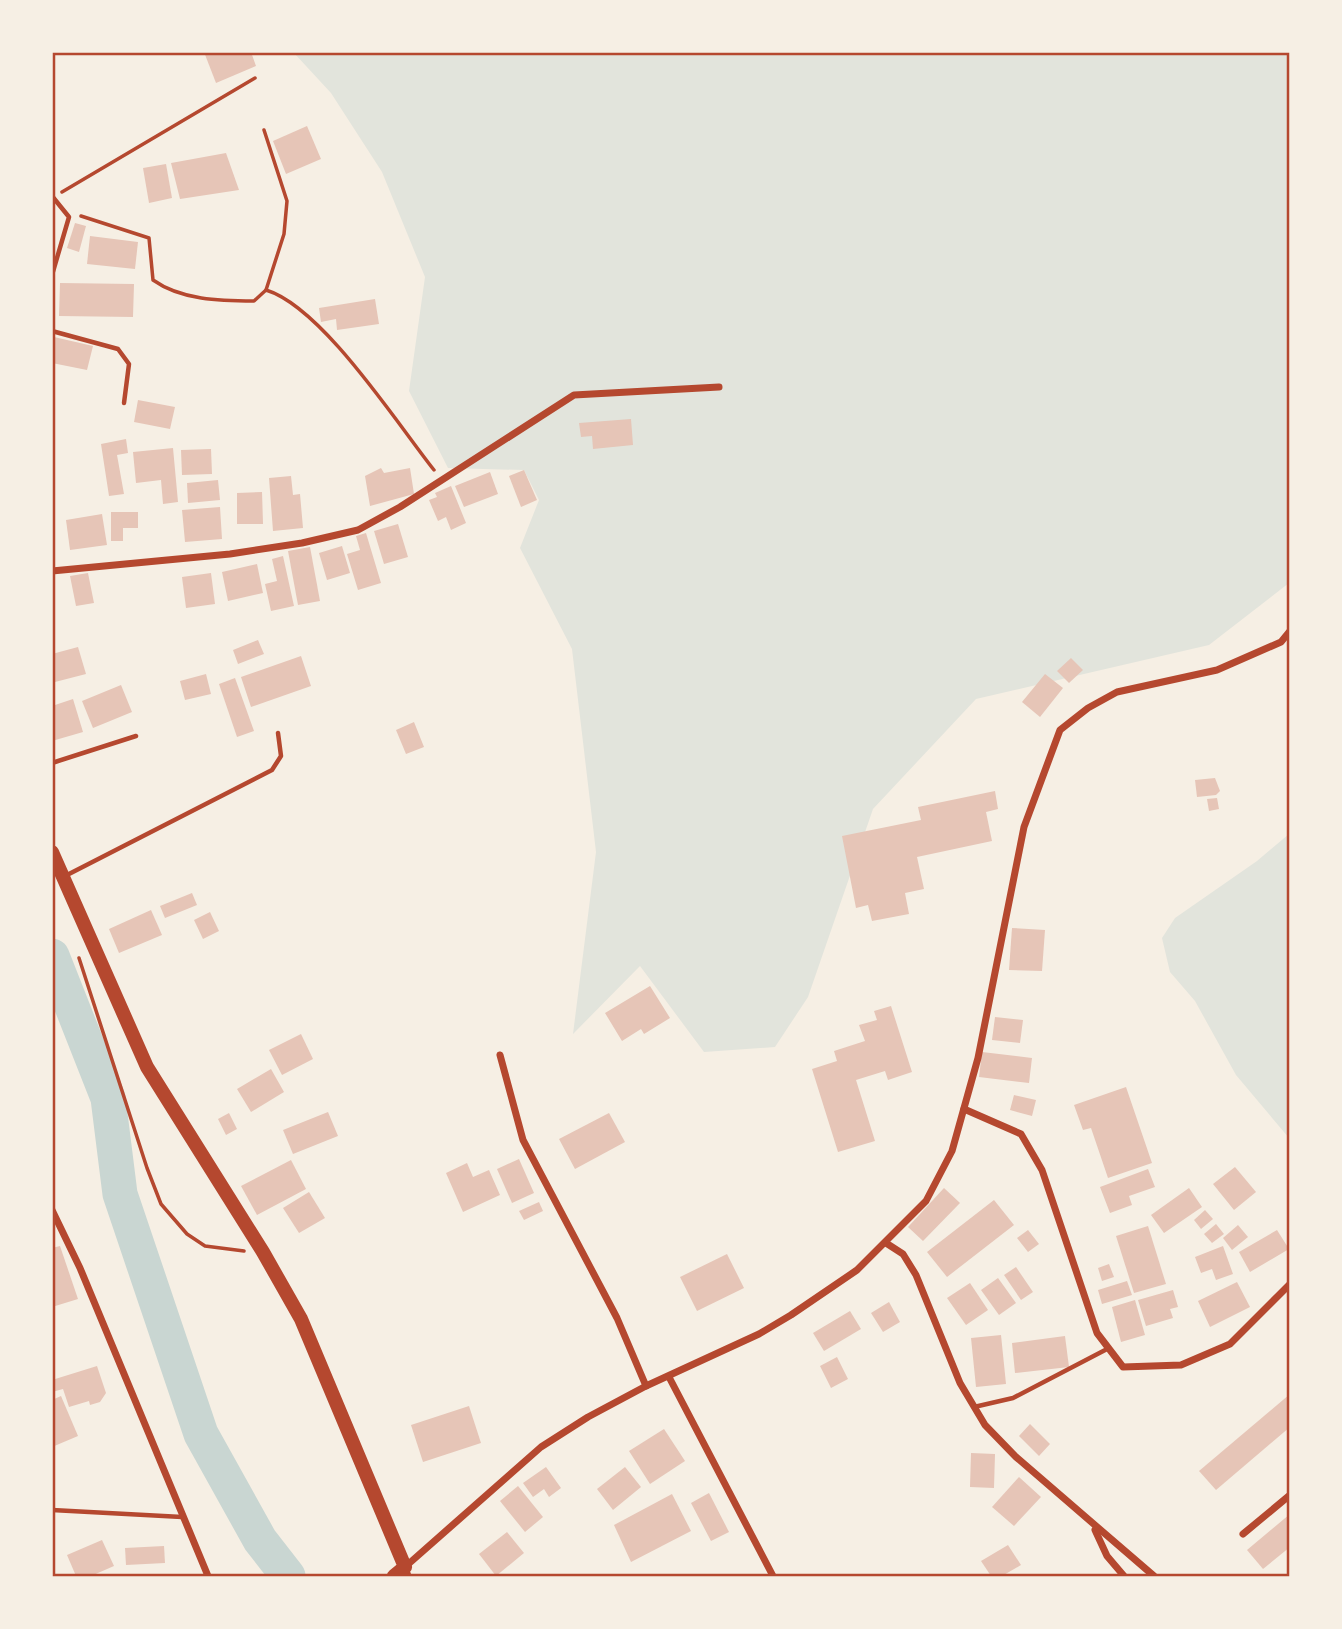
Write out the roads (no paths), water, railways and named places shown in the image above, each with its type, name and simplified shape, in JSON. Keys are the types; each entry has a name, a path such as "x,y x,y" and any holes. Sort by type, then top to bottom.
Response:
{"main road":[{"path":"52,852 147,1067 263,1252 301,1320 402,1573"}],"street":[{"path":"52,571 230,554 302,543 358,530 442,480 574,395 719,387"},
{"path":"402,1573 541,1447 588,1417 646,1386 759,1334 791,1315 858,1270 926,1201 952,1151 964,1109 978,1058 1024,827 1060,730 1088,708 1117,692 1217,670 1280,642 1290,631"},
{"path":"500,1055 523,1140 617,1318 646,1386"},
{"path":"964,1109 1021,1134 1042,1170 1097,1333 1123,1367 1181,1364 1230,1344 1290,1284"},
{"path":"52,1210 80,1268 208,1577"},
{"path":"886,1243 903,1254 916,1275 960,1383 973,1408 1016,1457 1154,1577"},
{"path":"669,1377 773,1577"},
{"path":"1243,1534 1290,1495"},
{"path":"1094,1527 1107,1556 1124,1577"}],"lane":[{"path":"52,275 69,217 53,196"},
{"path":"52,331 118,349 129,365 124,403"},
{"path":"63,877 272,770 281,756 278,733"},
{"path":"52,763 136,736"},
{"path":"973,1408 1013,1398 1109,1348"},
{"path":"52,1510 182,1517"}],"waterway":[{"path":"52,956 108,1098 120,1194 201,1434 260,1540 288,1576"}]}
